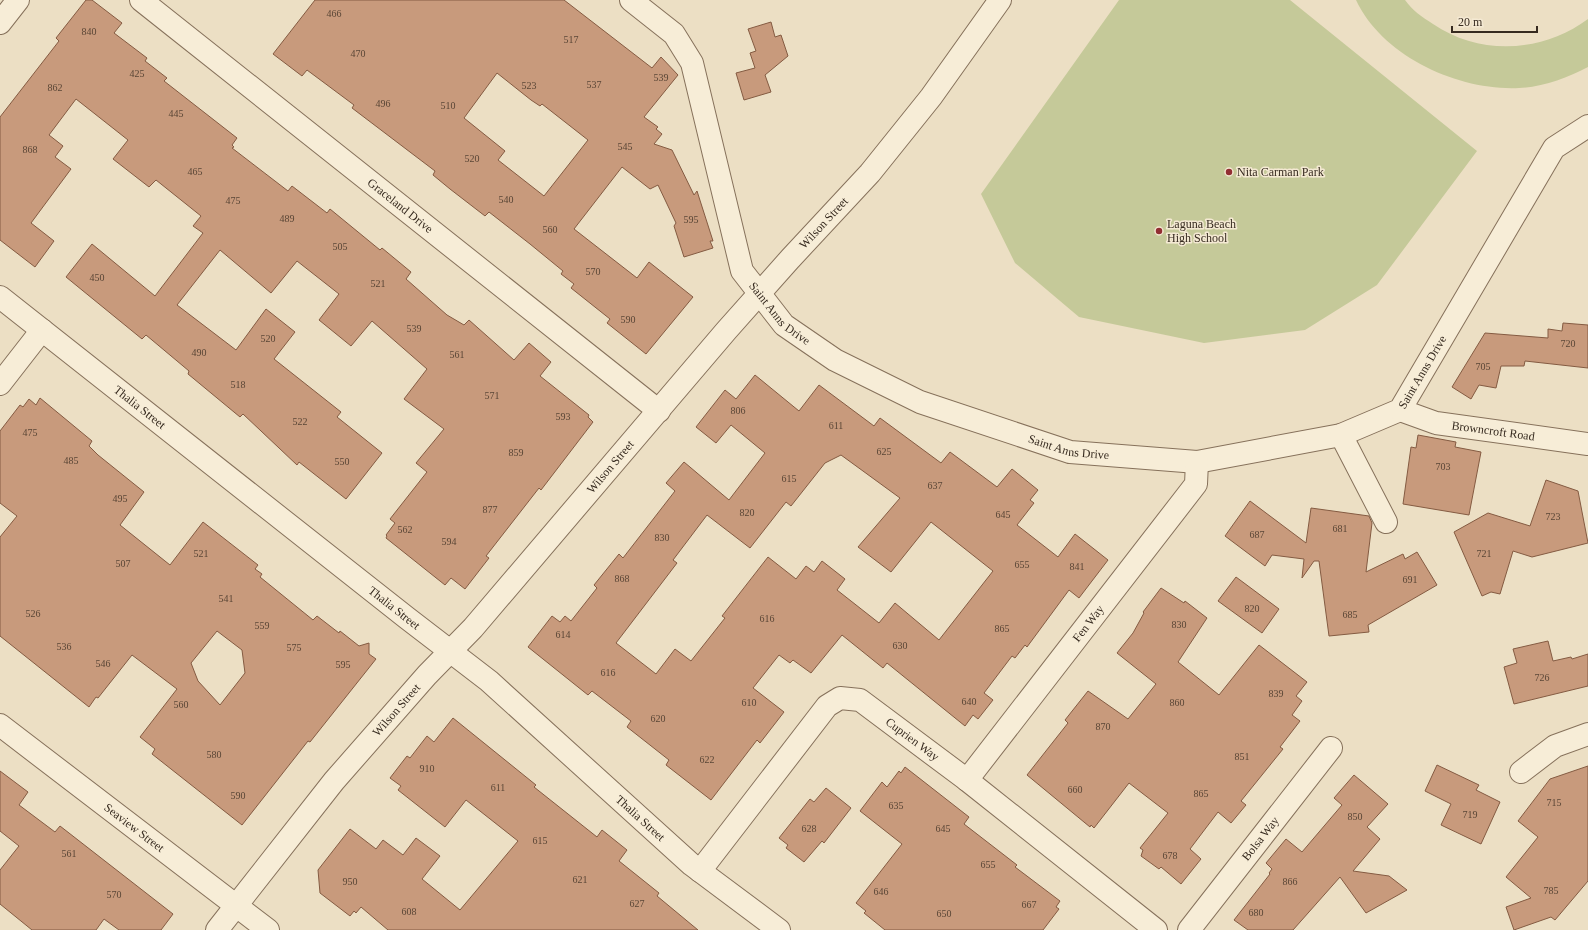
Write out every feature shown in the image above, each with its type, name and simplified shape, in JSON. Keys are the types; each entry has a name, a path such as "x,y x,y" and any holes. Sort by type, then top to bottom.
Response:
{"street":[{"path":"0,23 18,0"},
{"name":"Graceland Drive","path":"141,0 659,411"},
{"name":"Saint Anns Drive","path":"631,0 674,34 692,63 742,271 784,325 835,360 920,402 1070,452 1198,462 1341,435 1400,410 1554,148 1588,126"},
{"name":"Wilson Street","path":"217,930 334,781 451,651 759,294 870,173 931,97 1000,0"},
{"name":"Thalia Street","path":"0,297 490,681 700,871 779,930"},
{"path":"0,384 42,330"},
{"name":"Browncroft Road","path":"1400,410 1436,423 1588,444"},
{"path":"1341,435 1386,522"},
{"name":"Fen Way","path":"967,780 1196,484 1198,462"},
{"name":"Cuprien Way","path":"700,871 827,706 840,698 860,700 967,780 1156,930"},
{"name":"Seaview Street","path":"0,725 268,930"},
{"path":"1520,772 1555,746 1588,734"},
{"name":"Bolsa Way","path":"1189,930 1331,748"}],"green space":[{"name":"Nita Carman Park","path":"1119,0 1290,0 1477,151 1377,285 1305,330 1204,343 1079,317 1015,263 981,194"},
{"path":"1356,0 1405,0 1421,16 1451,34 1471,42 1491,45 1511,46 1531,44 1551,39 1588,19 1588,67 1572,75 1537,86 1519,88 1496,87 1471,83 1447,76 1424,66 1403,53 1384,38 1368,20"}],"building":[{"path":"86,0 92,0 122,23 114,33 147,58 145,61 167,78 164,81 237,138 232,145 234,147 232,148 288,191 292,186 327,213 330,209 380,250 382,248 411,272 406,279 447,315 464,325 469,320 514,360 529,343 551,362 540,376 589,415 588,417 593,422 541,490 539,488 486,556 489,558 465,589 451,578 445,585 386,538 386,535 395,523 390,519 427,472 416,463 444,429 404,399 427,369 372,321 351,346 319,320 339,294 297,261 271,293 220,250 177,305 236,350 266,309 295,332 274,359 341,412 337,417 382,453 346,499 299,462 297,465 243,414 240,417 188,374 189,371 146,335 142,339 66,277 92,244 155,296 203,233 193,226 201,216 156,180 149,187 113,159 128,140 76,99 49,135 63,146 55,157 71,169 31,223 54,241 35,267 0,240 0,117 59,41 56,38"},
{"path":"315,0 564,0 652,68 661,57 678,75 644,117 658,127 656,129 662,134 654,144 672,150 694,195 697,191 713,241 710,241 713,248 684,257 674,226 676,223 658,185 650,189 622,167 574,229 637,278 649,262 693,297 646,354 607,323 610,319 571,288 574,284 561,274 563,271 530,244 489,212 485,216 450,189 433,175 435,171 352,108 354,105 307,70 302,76 273,54","holes":["497,73 540,106 542,104 588,140 544,196 498,160 505,151 464,118"]},
{"path":"771,22 775,37 781,35 788,56 765,75 771,92 744,100 736,73 755,68 750,53 756,51 748,29"},
{"path":"1563,323 1588,325 1588,368 1525,361 1524,366 1501,366 1496,388 1479,385 1471,399 1452,387 1485,333 1548,338 1548,329 1562,331"},
{"path":"755,375 799,411 819,385 874,426 880,418 941,463 950,452 997,487 1012,469 1038,490 1030,500 1034,503 1017,525 1058,557 1075,534 1108,560 1079,598 1069,590 1027,647 1025,645 1015,658 1012,656 984,693 993,700 978,719 973,715 965,726 887,663 883,668 842,635 811,673 793,660 790,663 779,655 753,688 784,712 760,743 757,740 711,800 666,765 669,760 627,727 631,721 592,691 588,695 528,647 552,616 560,622 565,616 571,621 597,588 594,585 619,554 623,558 675,491 666,483 684,462 729,500 765,453 731,425 716,443 696,427 725,390 736,399","holes":["841,455 900,498 858,547 891,572 931,522 993,571 939,640 895,603 879,623 837,590 845,579 822,561 814,572 806,566 796,579 768,557 722,616 725,618 691,661 675,649 656,674 616,643 677,563 673,560 707,515 750,548 786,502 791,506 825,463"]},
{"path":"40,398 92,441 89,446 98,455 144,492 120,525 170,565 203,522 258,565 255,569 262,574 260,577 313,620 317,616 359,646 369,643 369,654 376,659 310,742 308,741 242,825 152,754 155,749 140,737 177,689 132,655 98,698 96,697 89,707 0,636 0,537 17,516 0,503 0,431 20,405 23,407 29,399 36,405","holes":["217,631 242,650 245,673 220,705 198,681 191,663"]},
{"path":"1418,435 1456,442 1455,447 1481,452 1469,515 1403,504 1411,447 1416,448"},
{"path":"1546,480 1578,491 1588,543 1532,557 1513,551 1500,594 1491,592 1482,596 1454,532 1488,513 1530,526"},
{"path":"1250,501 1306,543 1311,508 1369,516 1372,523 1366,572 1403,554 1405,559 1417,552 1437,585 1368,625 1369,632 1329,636 1319,561 1314,561 1302,578 1304,559 1272,555 1265,566 1225,536"},
{"path":"1236,577 1279,609 1262,633 1218,601"},
{"path":"1161,588 1184,603 1185,601 1207,618 1178,662 1219,695 1259,645 1307,682 1296,696 1302,701 1292,715 1300,721 1280,747 1283,749 1241,801 1246,805 1231,823 1218,812 1190,849 1201,859 1181,884 1161,867 1159,869 1141,856 1143,850 1140,848 1168,813 1129,783 1094,828 1091,825 1090,827 1027,775 1068,723 1065,720 1088,691 1128,719 1156,684 1117,653 1133,633 1144,613 1143,612"},
{"path":"1548,641 1553,661 1571,657 1572,659 1588,654 1588,686 1514,704 1504,667 1517,663 1513,649"},
{"path":"453,718 536,785 534,787 597,837 602,830 627,850 619,861 659,893 657,896 698,930 388,930 361,907 356,913 354,911 350,916 320,893 318,870 350,829 376,849 383,840 403,855 416,838 440,856 422,879 460,910 518,841 466,800 445,827 398,790 401,786 390,778 407,756 410,758 427,736 434,742"},
{"path":"1437,765 1479,785 1476,790 1500,802 1481,844 1441,825 1451,804 1425,791"},
{"path":"1588,766 1588,881 1555,920 1551,917 1514,930 1506,907 1531,898 1506,877 1538,837 1518,821 1550,779"},
{"path":"905,767 969,817 964,824 1017,865 1015,867 1060,901 1056,907 1059,909 1043,930 885,930 864,913 866,911 856,903 902,844 860,811 882,782 887,787 899,771 901,773"},
{"path":"0,771 28,792 19,805 55,832 60,826 173,914 161,930 119,930 104,919 96,930 32,930 0,904 0,870 19,846 0,831"},
{"path":"1354,775 1388,804 1367,827 1380,839 1353,871 1389,876 1407,890 1366,913 1340,877 1293,930 1248,930 1234,920 1270,874 1269,873 1272,869 1266,863 1286,839 1302,852 1342,805 1334,798"},
{"path":"826,788 851,808 824,843 822,841 804,862 786,848 788,845 779,838 810,799 814,802"}],"place":[{"name":"Nita Carman Park","path":"1229,172"},
{"name":"Laguna Beach High School","path":"1159,231"}]}
